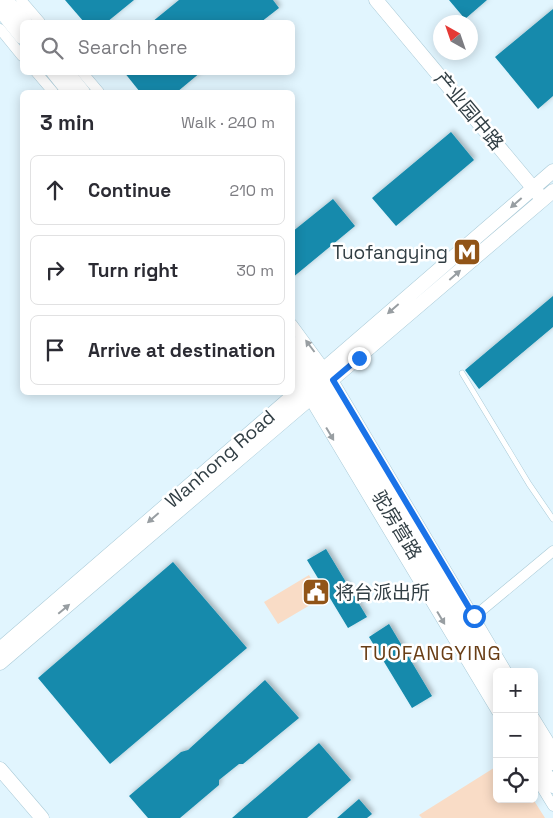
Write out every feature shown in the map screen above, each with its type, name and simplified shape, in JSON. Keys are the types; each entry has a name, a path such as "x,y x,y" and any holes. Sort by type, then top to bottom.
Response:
{"street":[{"path":"6,0 23,20"},
{"path":"21,0 38,20"},
{"name":"产业园中路","path":"376,0 533,188 548,196"},
{"path":"0,10 20,35"},
{"path":"0,29 20,54"},
{"path":"39,75 51,90"},
{"path":"55,75 67,90"},
{"path":"69,75 81,90"},
{"path":"85,75 97,90"},
{"name":"Wanhong Road","path":"0,663 553,171"},
{"name":"Wanhong Road","path":"0,649 314,384 548,196"},
{"path":"295,332 314,384 493,705"},
{"name":"驼房营路","path":"295,349 314,384 493,684"},
{"name":"驼房营路","path":"295,365 314,384 471,619 496,668"},
{"path":"505,668 471,619 553,552"},
{"path":"538,724 553,748"},
{"path":"538,739 553,763"},
{"path":"536,758 553,786"},
{"path":"0,769 42,818"},
{"path":"538,782 553,806"},
{"path":"0,783 30,818"}],"lane":[{"path":"462,373 529,484 553,519"}],"shaded area":[{"path":"309,575 322,598 278,624 264,602"},
{"path":"493,769 493,803 536,803 545,818 422,818 419,815"}],"building":[{"path":"65,0 134,0 109,20 82,20"},
{"path":"179,0 273,0 279,8 264,20 154,20"},
{"path":"449,0 487,0 470,15 462,15"},
{"path":"553,9 553,96 538,109 495,57"},
{"path":"126,75 197,75 179,90 138,90"},
{"path":"451,132 474,160 396,226 372,198"},
{"path":"333,199 355,226 295,276 295,230"},
{"path":"553,296 553,327 479,389 465,370"},
{"path":"326,549 367,617 348,628 307,560"},
{"path":"173,562 247,648 110,764 38,678"},
{"path":"389,624 432,696 412,708 369,637"},
{"path":"265,680 299,718 243,764 239,764 219,780 219,785 180,818 148,818 129,796 181,752 188,750"},
{"path":"319,743 351,780 307,818 232,818"},
{"path":"359,799 372,814 367,818 337,818"}],"place":[{"name":"Tuofangying","path":"467,252"},
{"name":"将台派出所","path":"316,592"}],"district":[{"name":"TUOFANGYING","path":"431,653"}],"route":[{"path":"359,358 333,380 474,616"}]}
